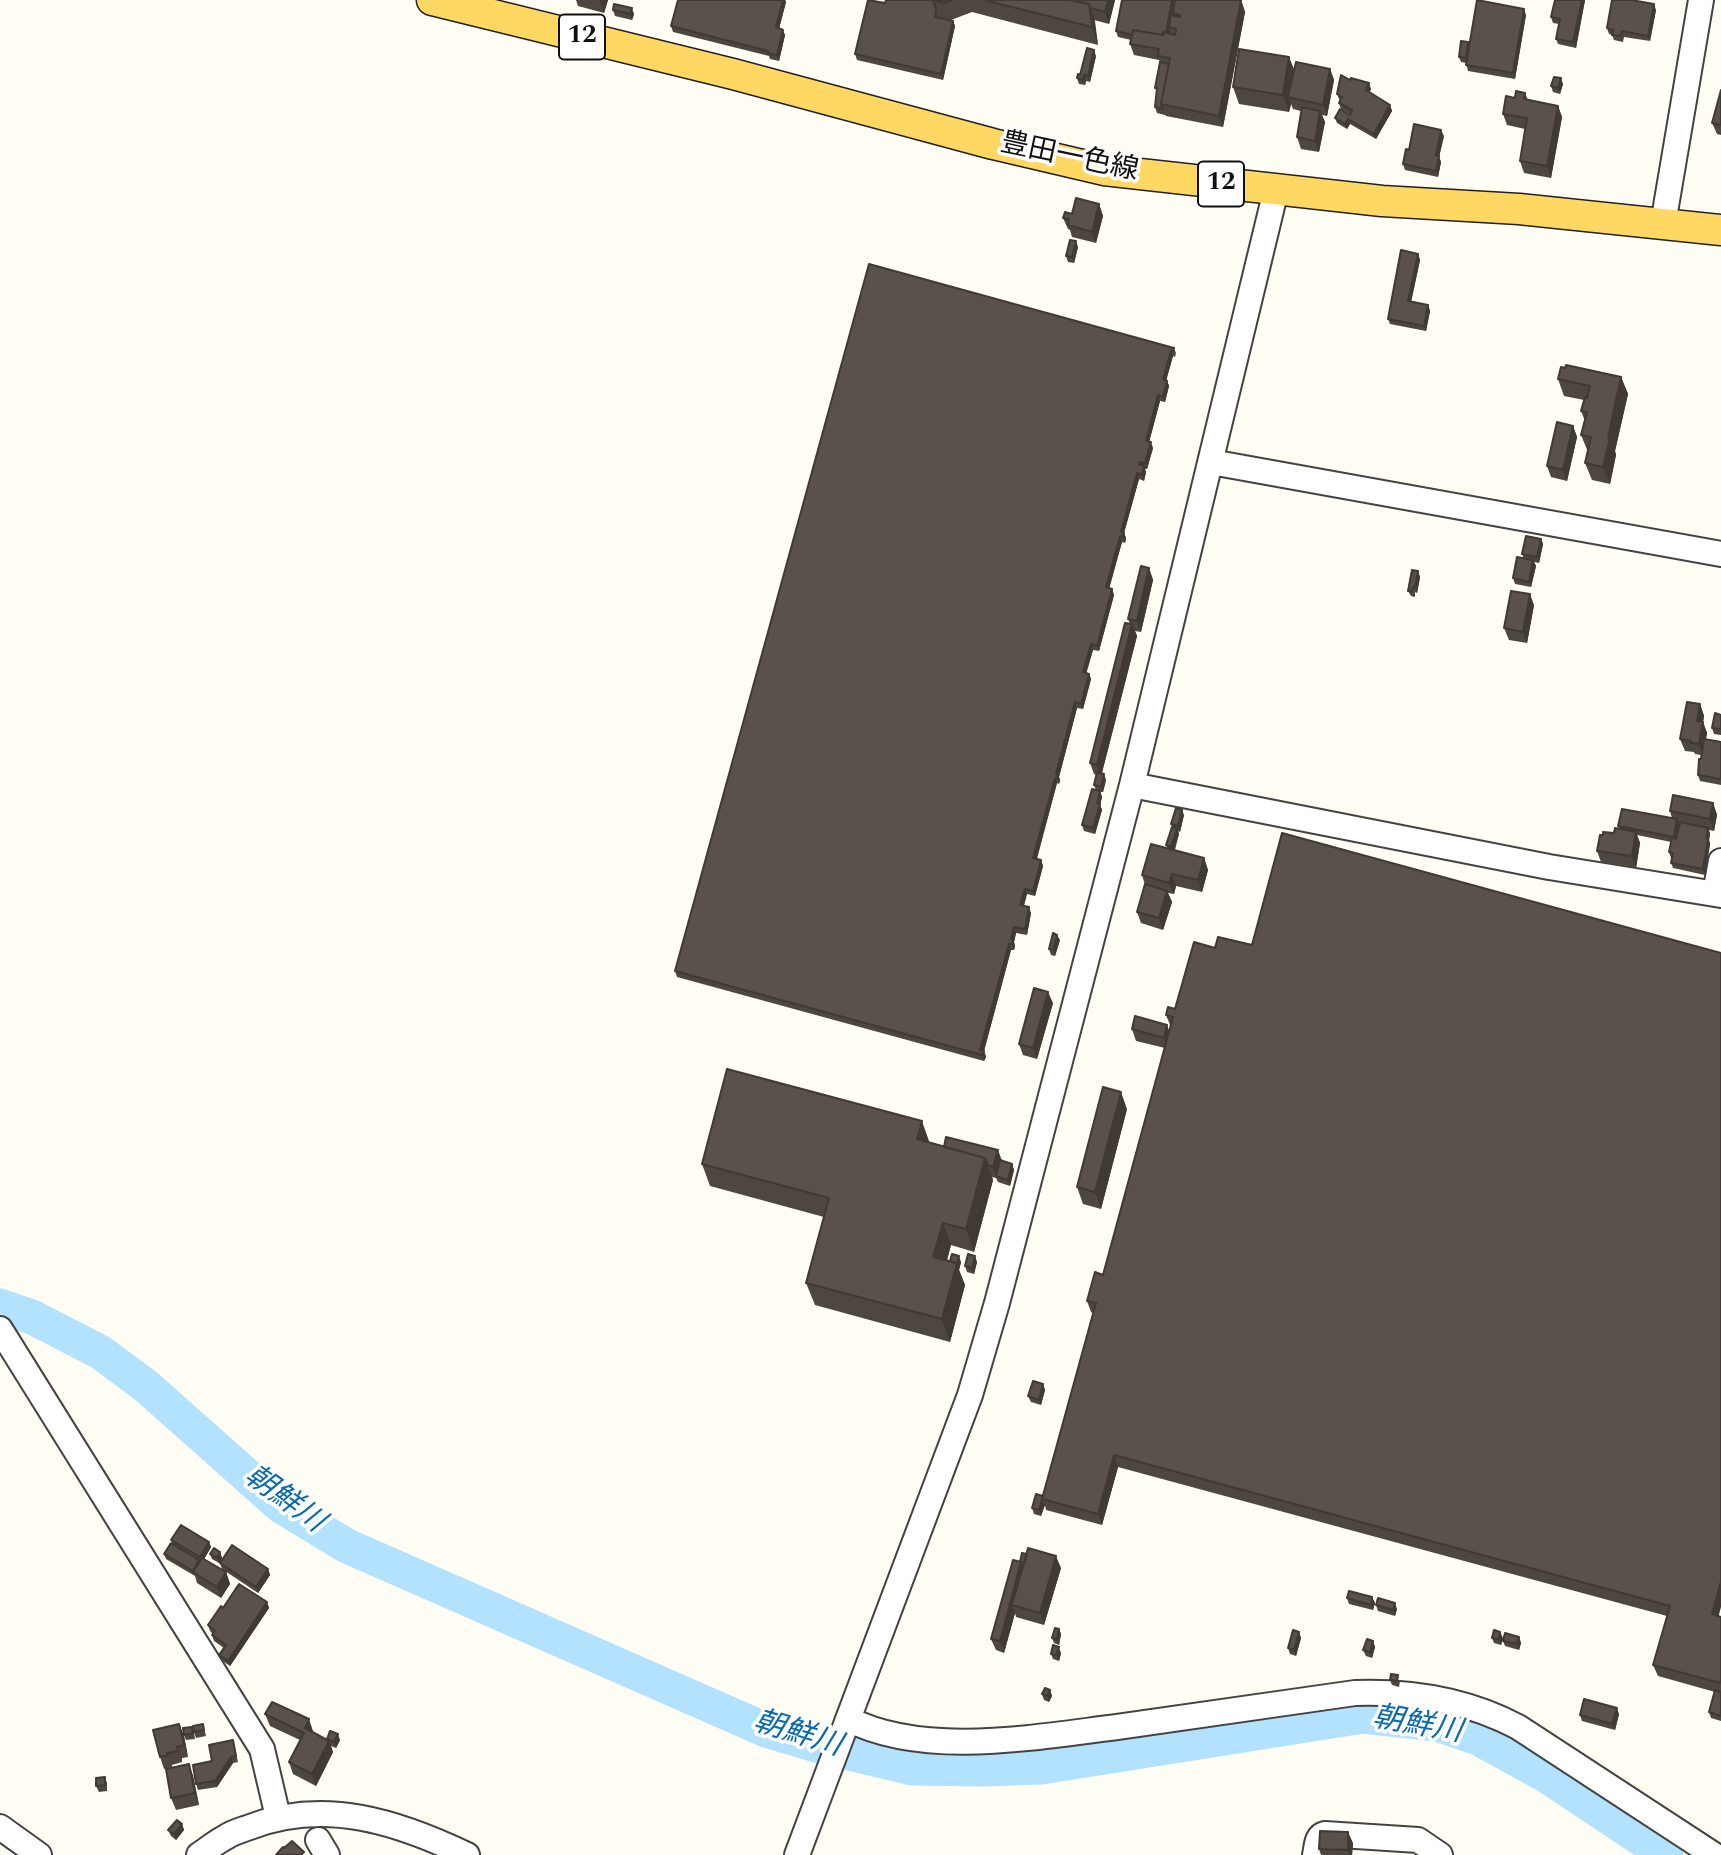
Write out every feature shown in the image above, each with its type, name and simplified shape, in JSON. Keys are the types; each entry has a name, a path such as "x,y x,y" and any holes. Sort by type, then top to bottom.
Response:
{"main road":[{"name":"豊田一色線","path":"432,0 489,7 993,144 1104,170 1382,201 1518,209 1721,230"}],"street":[{"path":"1663,224 1700,0"},
{"path":"797,1855 970,1395 997,1303 1132,785 1276,190"},
{"path":"1211,462 1721,554"},
{"path":"1132,785 1549,867 1718,895 1721,861"},
{"path":"0,1329 262,1749 278,1817"},
{"path":"846,1726 915,1739 986,1742 1045,1737 1355,1693 1421,1695 1476,1708 1518,1727 1714,1855"},
{"path":"199,1855 227,1836 278,1817 312,1813 349,1815 385,1823 436,1840 467,1855"},
{"path":"0,1827 39,1855"},
{"path":"1315,1855 1318,1839 1325,1834 1418,1840 1440,1855"}],"building":[{"path":"678,0 783,0 776,27 783,30 777,55 671,26"},
{"path":"868,0 885,3 886,0 933,0 935,17 953,21 941,74 855,54"},
{"path":"984,0 1069,0 1089,4 1092,27"},
{"path":"1069,0 1108,0 1105,12 1090,8 1089,4"},
{"path":"1122,0 1172,0 1166,33 1163,32 1163,35 1133,30 1132,35 1116,31"},
{"path":"1175,0 1241,0 1219,116 1161,104 1170,58 1158,56 1159,49 1130,44 1133,30 1175,35 1176,29 1169,27 1171,15 1180,17 1173,13"},
{"path":"1477,0 1524,9 1513,73 1466,65"},
{"path":"1555,0 1582,0 1573,42 1556,39 1560,19 1551,17"},
{"path":"1612,0 1654,4 1648,36 1622,31 1621,36 1612,35 1613,30 1607,28"},
{"path":"614,4 632,8 630,14 613,10"},
{"path":"1461,41 1468,42 1466,58 1459,57"},
{"path":"1087,48 1094,50 1088,76 1084,75 1083,80 1077,78"},
{"path":"1239,49 1289,57 1283,95 1233,87"},
{"path":"1160,62 1169,64 1161,104 1163,109 1155,107"},
{"path":"1296,62 1330,69 1323,105 1288,97"},
{"path":"1341,75 1350,80 1351,78 1369,83 1366,90 1390,105 1374,134 1348,119 1345,124 1335,118 1340,109 1350,115 1352,110 1339,103 1342,97 1337,94"},
{"path":"1554,77 1561,78 1558,88 1551,86"},
{"path":"1721,90 1721,125 1712,123"},
{"path":"1516,91 1525,93 1524,99 1558,106 1547,166 1520,161 1527,118 1503,114 1506,96 1515,98"},
{"path":"1302,107 1320,111 1315,141 1297,137"},
{"path":"1414,124 1441,130 1436,171 1403,164"},
{"path":"1076,198 1099,204 1092,232 1068,225 1069,219 1063,218 1065,212 1072,214"},
{"path":"1070,240 1076,241 1072,257 1066,256"},
{"path":"1401,250 1418,254 1408,301 1428,305 1424,326 1388,319"},
{"path":"869,264 1174,348 1163,379 1167,381 1163,397 1158,395 1146,441 1151,442 1145,463 1139,464 1144,466 1142,475 1137,473 1121,532 1124,533 1120,536 1106,587 1112,589 1097,646 1091,644 1083,672 1089,674 1081,704 1075,702 1056,774 1058,775 1033,858 1041,860 1033,891 1025,889 1020,905 1029,907 1025,929 1014,927 1012,944 1009,944 980,1050 984,1051 982,1055 675,971"},
{"path":"1566,365 1621,377 1603,467 1585,463 1591,437 1581,435 1587,412 1581,411 1590,386 1558,379 1561,367 1565,368"},
{"path":"1557,422 1573,426 1563,470 1547,466"},
{"path":"1526,536 1541,539 1537,557 1522,554"},
{"path":"1517,557 1533,560 1529,582 1513,578"},
{"path":"1141,566 1149,568 1137,621 1128,619"},
{"path":"1412,570 1418,571 1415,587 1408,591"},
{"path":"1511,591 1530,594 1523,632 1504,628"},
{"path":"1125,623 1132,624 1097,765 1090,763"},
{"path":"1687,702 1700,704 1697,721 1703,722 1699,744 1680,739"},
{"path":"1715,713 1721,715 1721,729 1712,728"},
{"path":"1704,739 1721,742 1721,779 1698,775"},
{"path":"1097,772 1104,774 1101,787 1094,785"},
{"path":"1092,789 1100,791 1097,803 1100,804 1093,828 1082,825"},
{"path":"1673,795 1713,803 1710,819 1670,811"},
{"path":"1176,808 1182,810 1178,826 1171,824"},
{"path":"1622,809 1677,819 1674,837 1618,826"},
{"path":"1680,822 1708,828 1703,869 1671,863 1673,853 1669,852 1672,838 1676,839"},
{"path":"1172,827 1177,828 1171,847 1166,845"},
{"path":"1615,828 1636,832 1632,856 1597,851 1600,835 1603,835 1603,832 1614,833"},
{"path":"1282,833 1721,953 1721,1581 1712,1614 1721,1617 1721,1683 1653,1665 1670,1606 1114,1455 1098,1514 1042,1499 1096,1303 1087,1301 1095,1272 1103,1275 1173,1017 1166,1015 1168,1007 1175,1009 1194,942 1215,948 1218,937 1252,945"},
{"path":"1151,844 1204,858 1198,880 1172,874 1169,883 1142,875"},
{"path":"1145,884 1167,891 1159,918 1137,912"},
{"path":"1053,933 1057,935 1053,950 1049,949"},
{"path":"1034,988 1048,992 1033,1048 1019,1044"},
{"path":"1135,1016 1167,1025 1164,1038 1132,1029"},
{"path":"727,1069 922,1121 917,1139 985,1158 966,1229 943,1223 933,1257 957,1263 942,1319 806,1283 829,1198 702,1164"},
{"path":"1103,1087 1121,1092 1095,1192 1077,1187"},
{"path":"946,1137 998,1150 993,1167 988,1165 985,1158 944,1147"},
{"path":"1000,1160 1012,1164 1008,1180 996,1176"},
{"path":"952,1254 959,1256 957,1264 950,1261"},
{"path":"968,1254 975,1256 972,1268 965,1266"},
{"path":"1033,1381 1043,1384 1039,1400 1028,1396"},
{"path":"1036,1494 1043,1496 1039,1510 1032,1508"},
{"path":"181,1525 209,1542 200,1557 171,1540"},
{"path":"171,1543 199,1560 193,1571 164,1554"},
{"path":"232,1545 268,1569 256,1587 220,1563"},
{"path":"214,1548 220,1552 217,1558 210,1554"},
{"path":"1028,1548 1056,1556 1040,1613 1012,1605"},
{"path":"1022,1553 1027,1554 1023,1567 1020,1562"},
{"path":"202,1558 226,1572 217,1587 193,1572"},
{"path":"1013,1560 1021,1562 1000,1641 991,1639"},
{"path":"239,1584 267,1602 228,1661 219,1655 226,1645 212,1635 215,1631 208,1625"},
{"path":"1349,1591 1372,1597 1371,1605 1347,1598"},
{"path":"1378,1598 1395,1603 1393,1610 1376,1605"},
{"path":"1055,1628 1059,1629 1057,1639 1052,1638"},
{"path":"1293,1630 1299,1632 1294,1650 1288,1648"},
{"path":"1494,1630 1500,1632 1499,1639 1492,1638"},
{"path":"1505,1633 1519,1637 1517,1644 1503,1641"},
{"path":"1367,1639 1373,1641 1370,1652 1363,1650"},
{"path":"1053,1645 1059,1647 1056,1655 1051,1654"},
{"path":"1391,1674 1398,1675 1397,1681 1390,1680"},
{"path":"1045,1688 1050,1690 1047,1696 1042,1694"},
{"path":"1715,1690 1721,1692 1721,1716 1709,1712"},
{"path":"1584,1699 1617,1708 1612,1724 1580,1715"},
{"path":"272,1702 309,1719 305,1728 329,1741 312,1774 289,1762 304,1733 265,1714"},
{"path":"179,1724 184,1745 177,1747 178,1751 160,1757 153,1730"},
{"path":"203,1724 204,1730 194,1732 193,1726"},
{"path":"192,1727 193,1733 184,1735 183,1728"},
{"path":"330,1731 338,1734 334,1742 327,1739"},
{"path":"233,1740 236,1756 231,1757 215,1781 196,1784 193,1765 212,1761 209,1745"},
{"path":"189,1764 195,1793 171,1798 166,1769"},
{"path":"105,1777 105,1785 96,1786 96,1778"},
{"path":"177,1820 182,1824 174,1834 168,1830"},
{"path":"1320,1831 1348,1832 1348,1850 1319,1849"},
{"path":"292,1841 304,1852 301,1855 276,1855 283,1847"}],"waterway":[{"name":"朝鮮川","path":"0,1306 32,1317 100,1352 146,1386 281,1506 347,1546 766,1730 912,1768 983,1769 1041,1767 1363,1716 1437,1724 1478,1738 1547,1776 1666,1855"}]}
